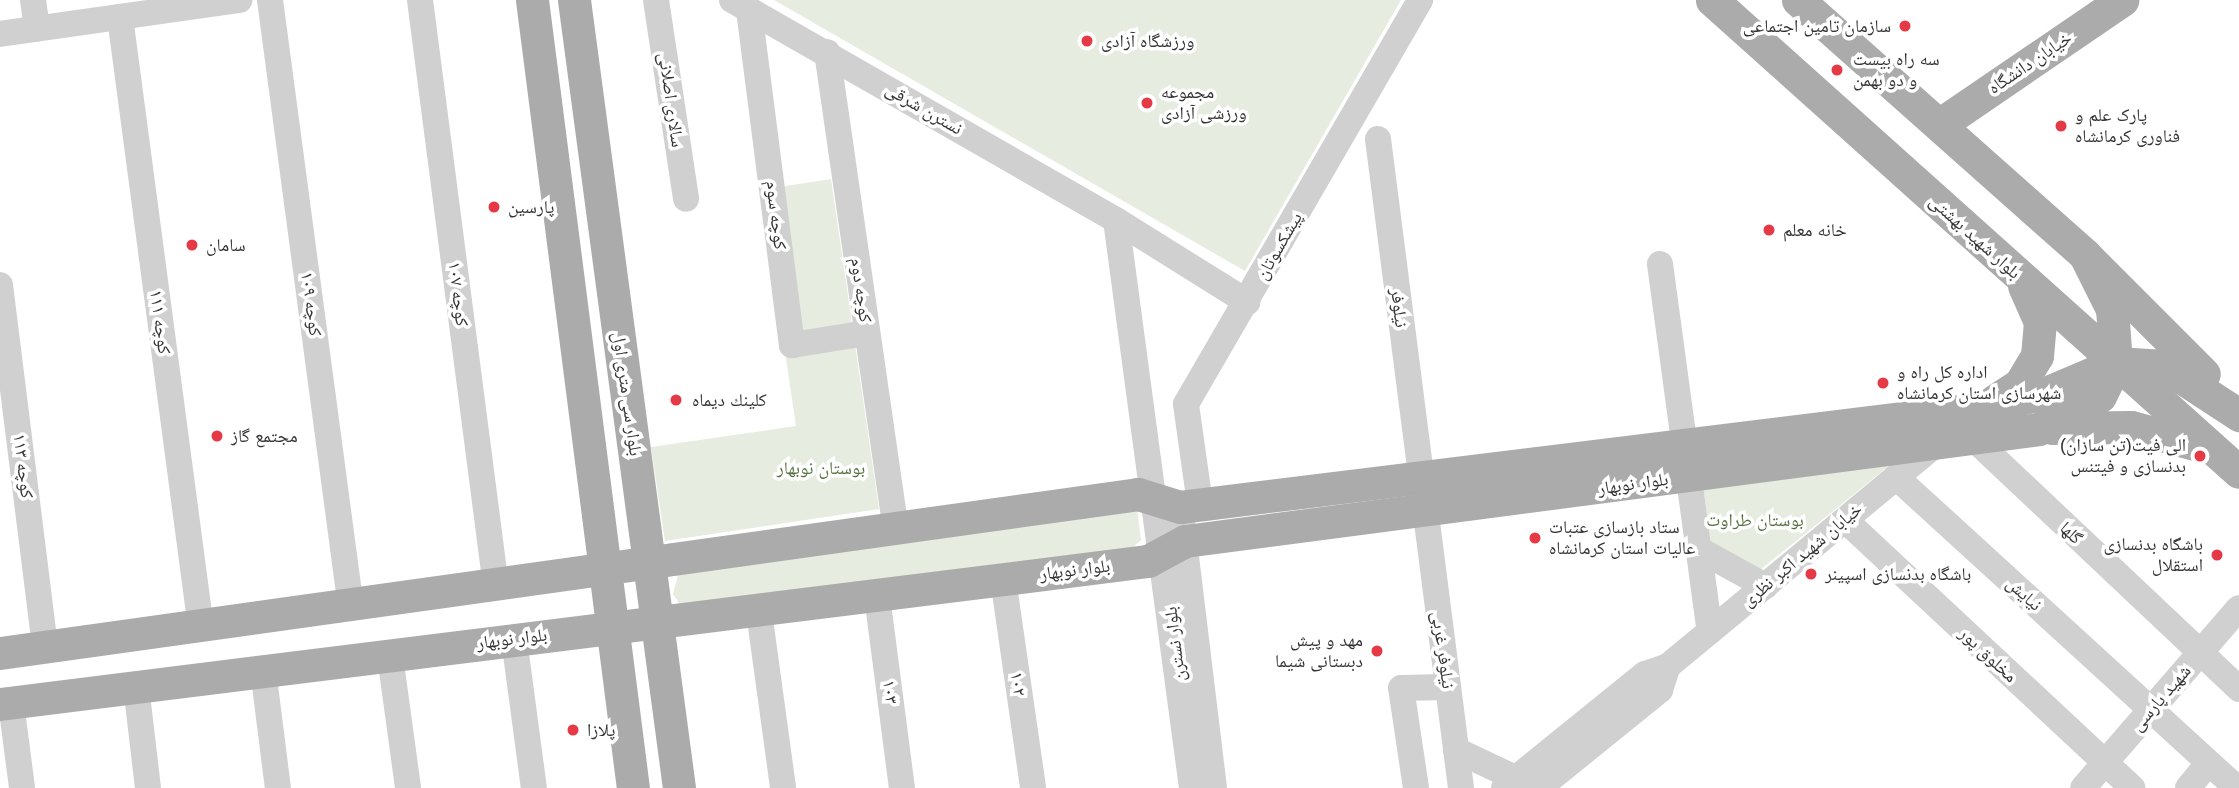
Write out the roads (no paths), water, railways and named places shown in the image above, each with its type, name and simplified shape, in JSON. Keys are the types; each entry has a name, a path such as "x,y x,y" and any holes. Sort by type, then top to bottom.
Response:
{"main road":[{"path":"532,0 633,788"},
{"name":"بلوار سی متری اول","path":"574,0 679,788"},
{"name":"بلوار شهید بهشتی","path":"1712,0 2011,271 2239,472"},
{"path":"1798,0 2085,255 2239,407"},
{"name":"خیابان دانشگاه","path":"1939,125 2122,0"},
{"path":"2085,255 2112,309 2116,363"},
{"path":"1976,425 2020,384 2038,356 2038,313 2011,271"},
{"name":"بلوار نوبهار","path":"0,653 605,573 1138,494 1180,504 1421,478 1935,445 2116,363 2164,366 2239,415"},
{"name":"بلوار نوبهار","path":"6,704 514,639 759,612 1148,561 1175,546 1425,512 1685,461 1976,425 2039,429 2099,396 2116,363"},
{"path":"2039,429 2131,427 2212,449"}],"street":[{"path":"33,0 37,29"},
{"name":"کوچه ۱۰۹","path":"270,0 351,608"},
{"name":"کوچه ۱۰۷","path":"420,0 496,587"},
{"name":"سالاری اصلانی","path":"656,0 685,199"},
{"name":"پیشکسوتان","path":"1186,404 1420,0"},
{"path":"0,34 223,1"},
{"name":"نسترن شرقی","path":"740,5 827,52 1116,220 1247,302"},
{"name":"کوچه سوم","path":"740,5 792,345 867,333"},
{"name":"کوچه ۱۱۱","path":"120,17 201,628"},
{"name":"کوچه دوم","path":"827,52 896,528"},
{"name":"نیلوفر","path":"1378,139 1425,512"},
{"path":"1116,220 1145,409 1180,504"},
{"path":"1661,264 1685,461 1710,632"},
{"name":"کوچه ۱۱۳","path":"0,285 46,647"},
{"path":"1145,409 1186,404 1180,504"},
{"name":"گلها","path":"1976,425 2199,655 2239,689"},
{"name":"خیابان شهید اکبر نظری","path":"1524,786 1660,690 1668,666 1935,445"},
{"name":"نیایش","path":"1896,477 2236,788"},
{"name":"بلوار نسترن","path":"1180,504 1175,546 1192,788"},
{"name":"نیلوفر غربی","path":"1425,512 1461,788"},
{"name":"مخلوق پور","path":"1845,520 2132,788"},
{"name":"بلوار نسترن","path":"1175,546 1214,788"},
{"path":"1698,549 1765,586"},
{"name":"۱۰۲","path":"1003,579 1033,788"},
{"name":"۱۰۳","path":"877,596 902,788"},
{"name":"شهید پارسی","path":"2083,788 2239,608"},
{"path":"759,612 783,788"},
{"path":"514,639 534,788"},
{"path":"390,656 408,788"},
{"path":"263,670 278,788"},
{"path":"136,686 148,788"},
{"path":"1416,788 1401,688 1448,687"},
{"path":"6,704 22,788"},
{"path":"1456,750 1524,786"},
{"path":"2188,788 2208,763"}],"place":[{"name":"سازمان تامین اجتماعی","path":"1905,26"},
{"name":"ورزشگاه آزادی","path":"1087,41"},
{"name":"سه راه بیست و دو بهمن","path":"1837,70"},
{"name":"مجموعه ورزشی آزادی","path":"1147,103"},
{"name":"پارک علم و فناوری کرمانشاه","path":"2061,126"},
{"name":"پارسین","path":"494,207"},
{"name":"خانه معلم","path":"1769,230"},
{"name":"سامان","path":"192,245"},
{"name":"اداره کل راه و شهرسازی استان کرمانشاه","path":"1883,383"},
{"name":"كلينك ديماه","path":"676,400"},
{"name":"مجتمع گاز","path":"217,436"},
{"name":"الی فیت(تن سازان) بدنسازی و فیتنس","path":"2200,456"},
{"name":"ستاد بازسازی عتبات عالیات استان کرمانشاه","path":"1535,538"},
{"name":"باشگاه بدنسازی استقلال","path":"2217,555"},
{"name":"باشگاه بدنسازی اسپینر","path":"1811,574"},
{"name":"مهد و پیش دبستانی شیما","path":"1377,651"},
{"name":"پلازا","path":"573,730"}],"park label":[{"name":"بوستان نوبهار","path":"821,468"},
{"name":"بوستان طراوت","path":"1755,520"}]}
